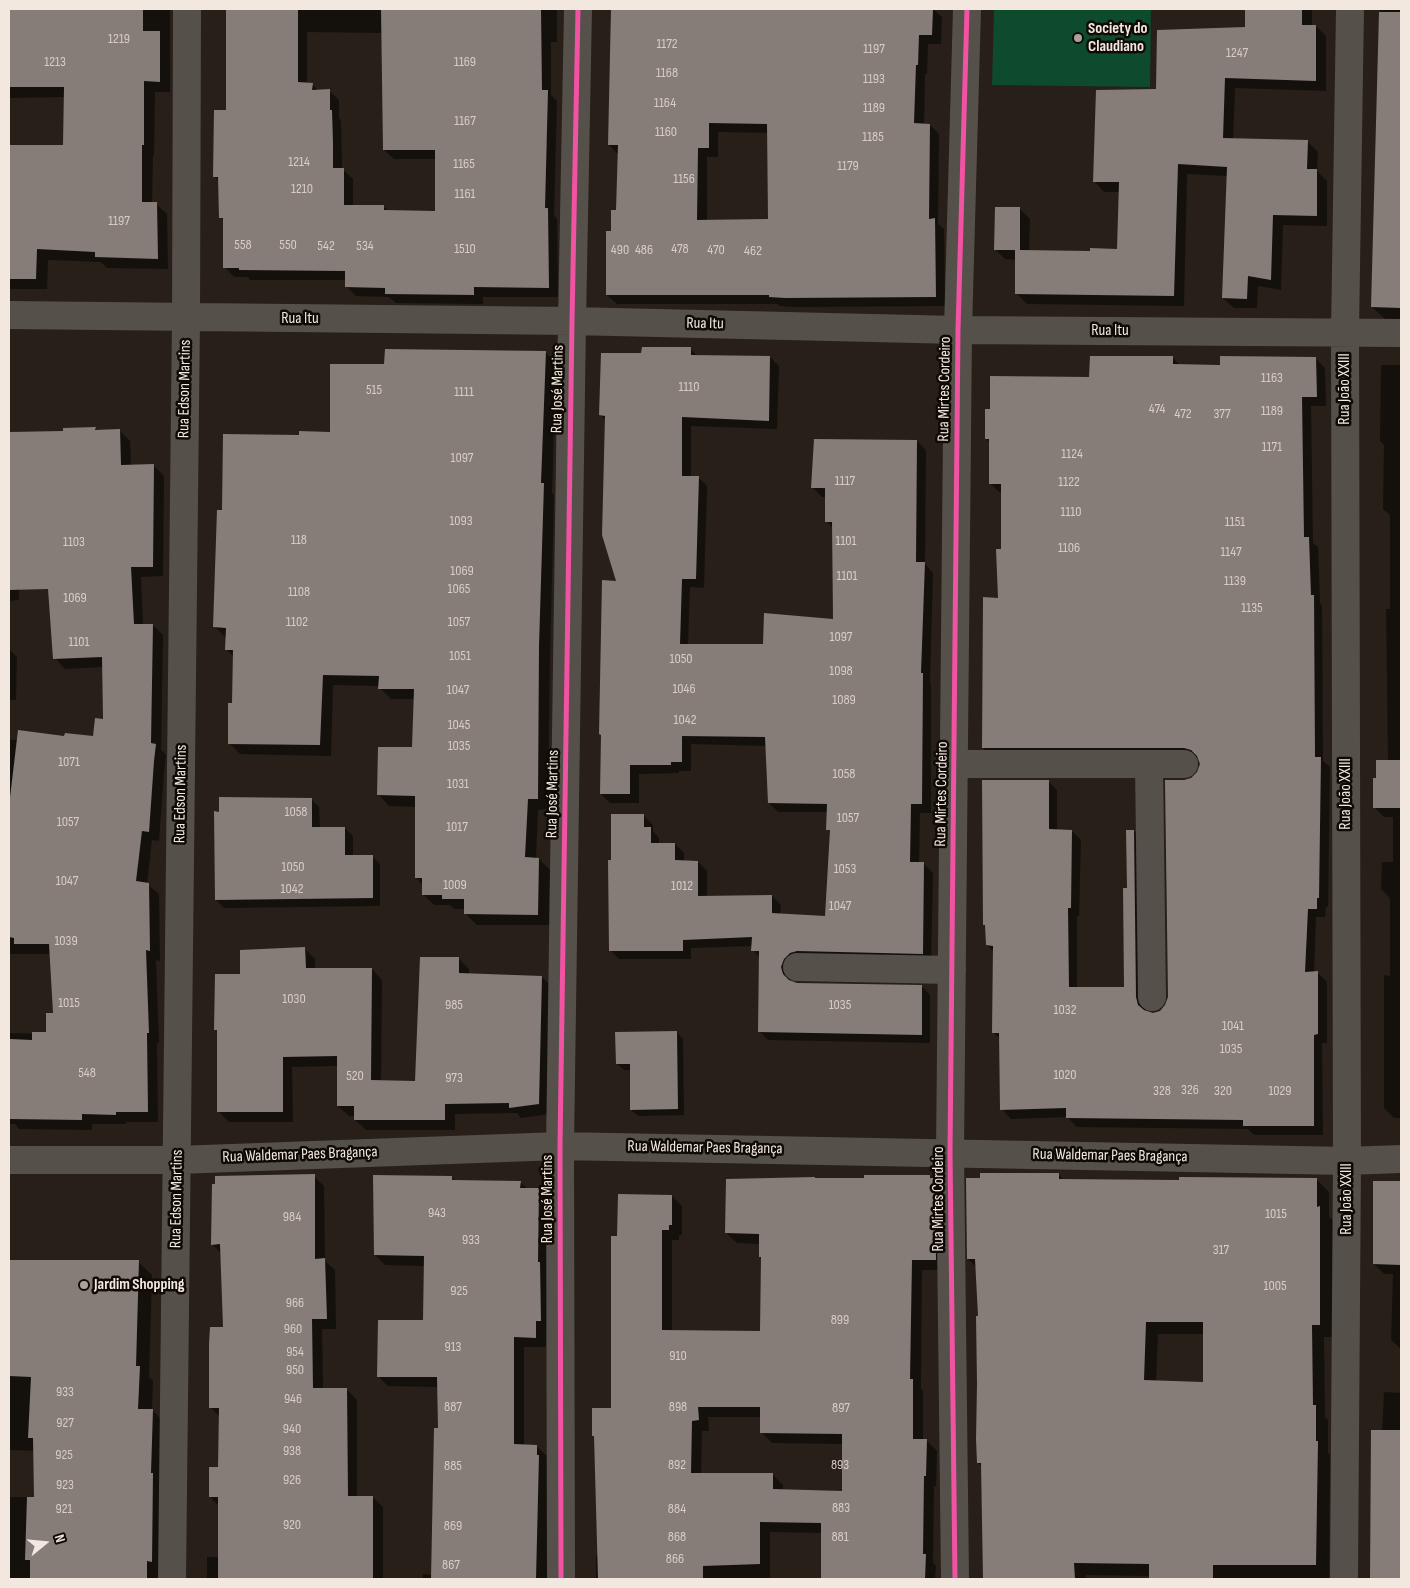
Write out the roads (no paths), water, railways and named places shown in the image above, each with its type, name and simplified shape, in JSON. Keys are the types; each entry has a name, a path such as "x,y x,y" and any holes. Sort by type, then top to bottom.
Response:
{"street":[{"name":"Rua Edson Martins","path":"172,1579 186,318 187,9"},
{"name":"Rua José Martins","path":"561,1579 560,1146 578,9"},
{"name":"Rua Mirtes Cordeiro","path":"955,1579 950,1152 958,330 967,9"},
{"name":"Rua João XXIII","path":"1344,1579 1347,1161 1345,332 1350,9"},
{"name":"Rua Itu","path":"9,315 572,321 958,330 1401,333"},
{"path":"954,764 1184,764"},
{"path":"1149,764 1152,997"},
{"path":"798,967 952,970"},
{"name":"Rua Waldemar Paes Bragança","path":"9,1160 177,1160 560,1146 1347,1161 1401,1159"}],"place":[{"name":"Society do Claudiano","path":"1078,38"},
{"name":"Jardim Shopping","path":"84,1285"}]}
